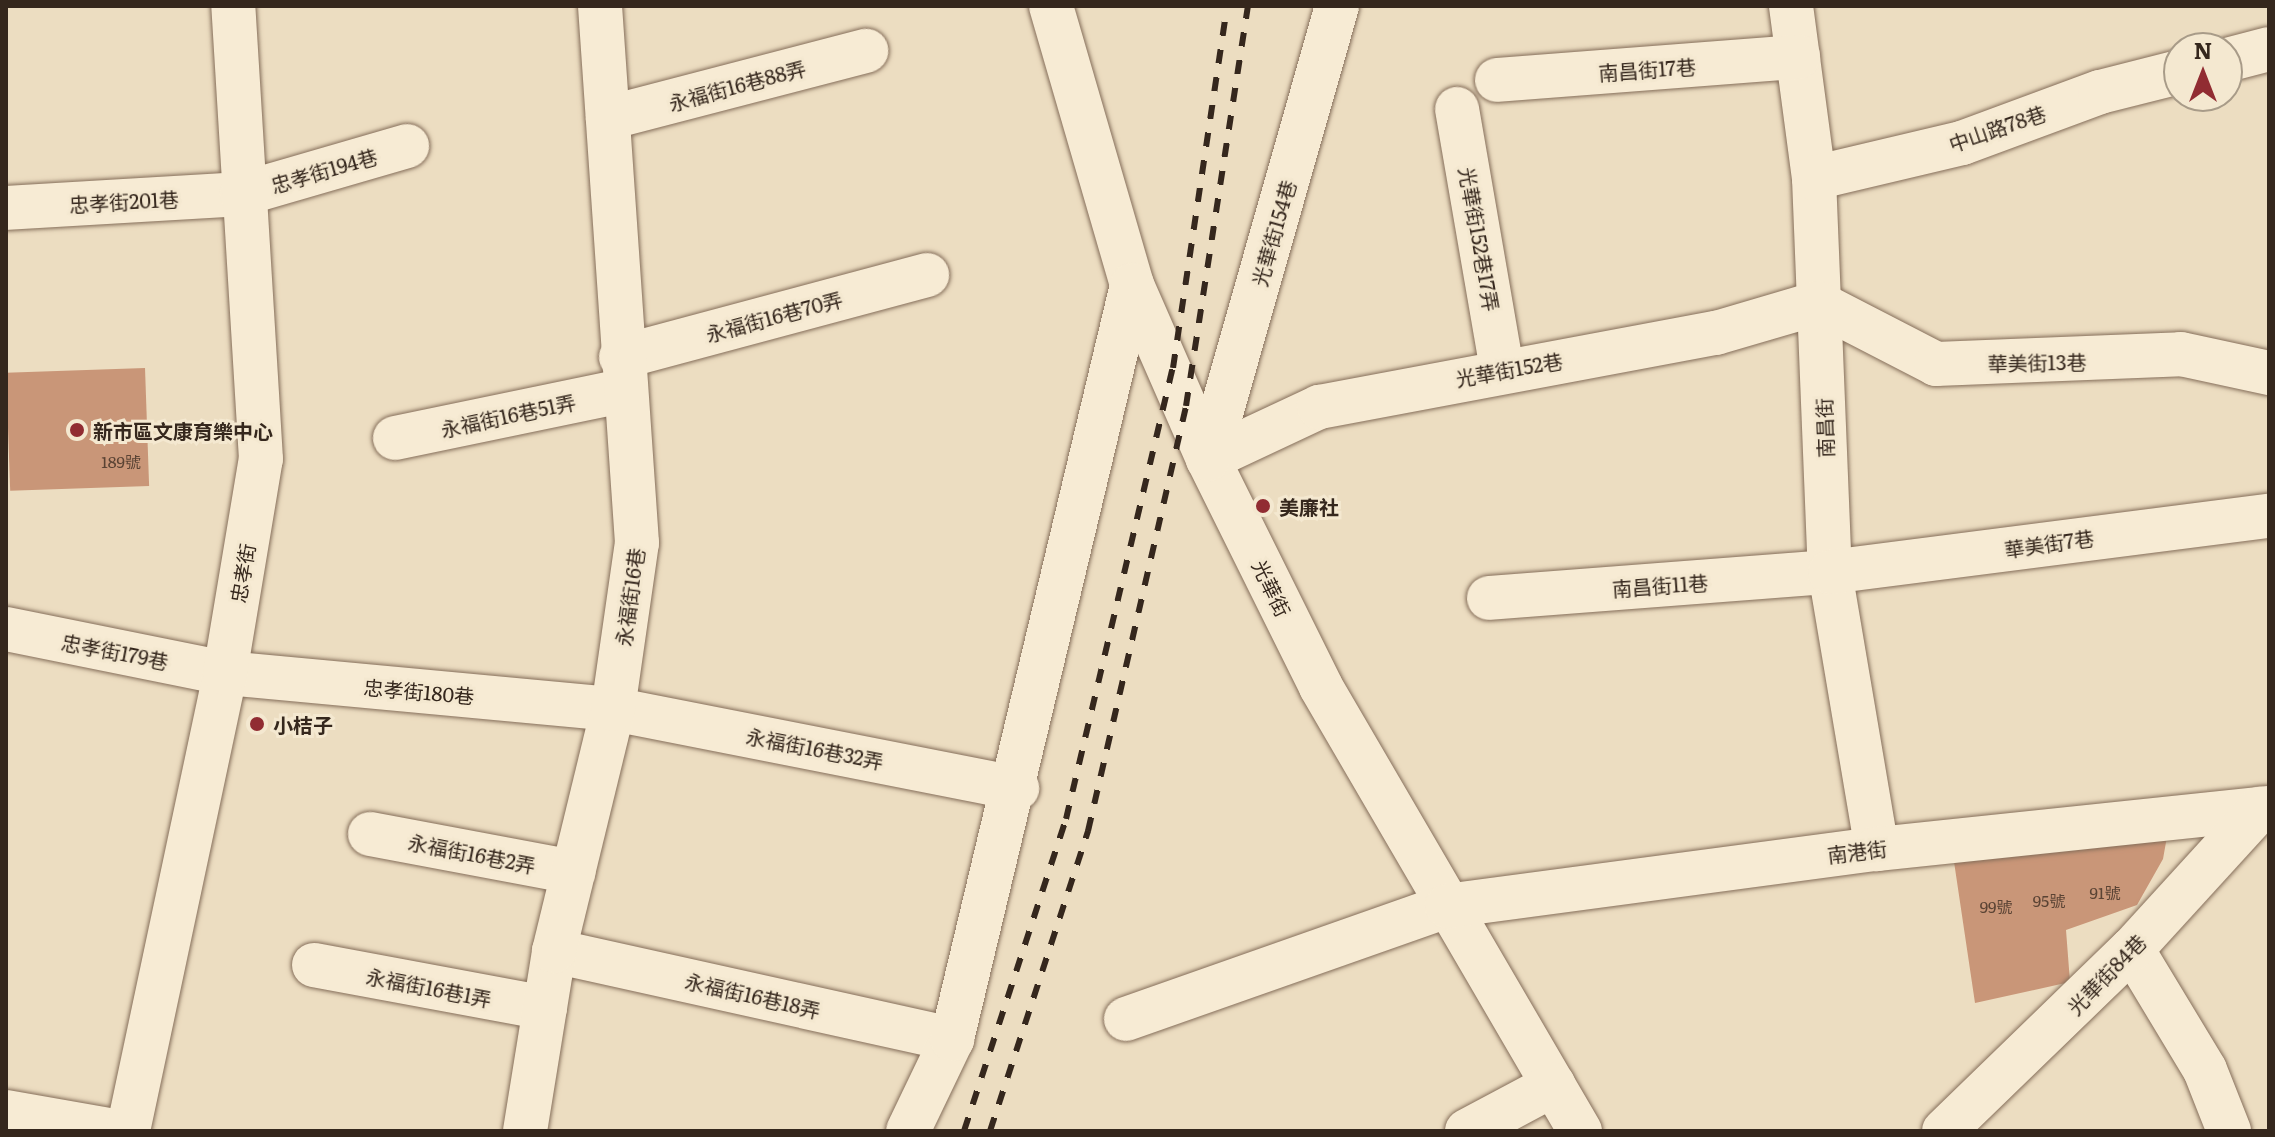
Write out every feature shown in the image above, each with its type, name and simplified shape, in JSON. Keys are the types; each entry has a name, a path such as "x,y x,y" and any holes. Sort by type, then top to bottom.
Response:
{"street":[{"name":"忠孝街","path":"128,1131 225,673 261,459 242,194 233,6"},
{"name":"永福街16巷","path":"525,1131 554,951 613,709 637,543 621,374 600,6"},
{"name":"光華街","path":"1051,6 1132,285 1208,459 1321,687 1580,1131"},
{"name":"光華街154巷","path":"1208,459 1337,6"},
{"name":"南昌街","path":"1791,6 1814,178 1830,572 1877,849"},
{"path":"2243,56 2269,49"},
{"name":"永福街16巷88弄","path":"608,118 866,51"},
{"name":"南昌街17巷","path":"1497,80 1798,57"},
{"name":"中山路78巷","path":"1814,178 1962,143 2100,92 2163,76"},
{"name":"光華街152巷17弄","path":"1457,109 1502,369"},
{"name":"忠孝街194巷","path":"242,194 407,146"},
{"name":"忠孝街201巷","path":"6,208 242,194"},
{"name":"永福街16巷70弄","path":"621,374 927,275"},
{"path":"908,1131 952,1039 1017,788 1132,285"},
{"name":"光華街152巷","path":"1208,459 1319,407 1502,369 1716,333 1818,303"},
{"name":"華美街13巷","path":"1818,303 1936,364 2181,354 2268,377"},
{"name":"永福街16巷51弄","path":"395,438 621,374"},
{"name":"華美街7巷","path":"1830,572 2269,516"},
{"name":"南昌街11巷","path":"1489,598 1830,572"},
{"name":"忠孝街179巷","path":"6,629 225,673"},
{"name":"忠孝街180巷","path":"225,673 613,709"},
{"name":"永福街16巷32弄","path":"613,709 1017,788"},
{"name":"南港街","path":"1126,1019 1447,906 1877,849 2264,808"},
{"name":"光華街84巷","path":"1944,1131 2132,949 2264,808"},
{"name":"永福街16巷2弄","path":"370,834 573,872"},
{"path":"2132,949 2205,1070 2229,1131"},
{"name":"永福街16巷18弄","path":"554,951 952,1039"},
{"name":"永福街16巷1弄","path":"314,965 545,1008"},
{"path":"1467,1131 1553,1085"},
{"path":"6,1112 115,1131"}],"building":[{"name":"新市區文康育樂中心","path":"145,368 149,486 10,491 6,373"},
{"path":"2168,831 2163,859 2137,905 2066,930 2070,982 1975,1003 1953,855"}],"railway":[{"path":"964,1131 1066,819 1173,368 1227,6"},
{"path":"990,1131 1088,831 1186,406 1248,6"}],"place":[{"name":"新市區文康育樂中心","path":"77,430"},
{"name":"美廉社","path":"1263,506"},
{"name":"小桔子","path":"257,724"}]}
